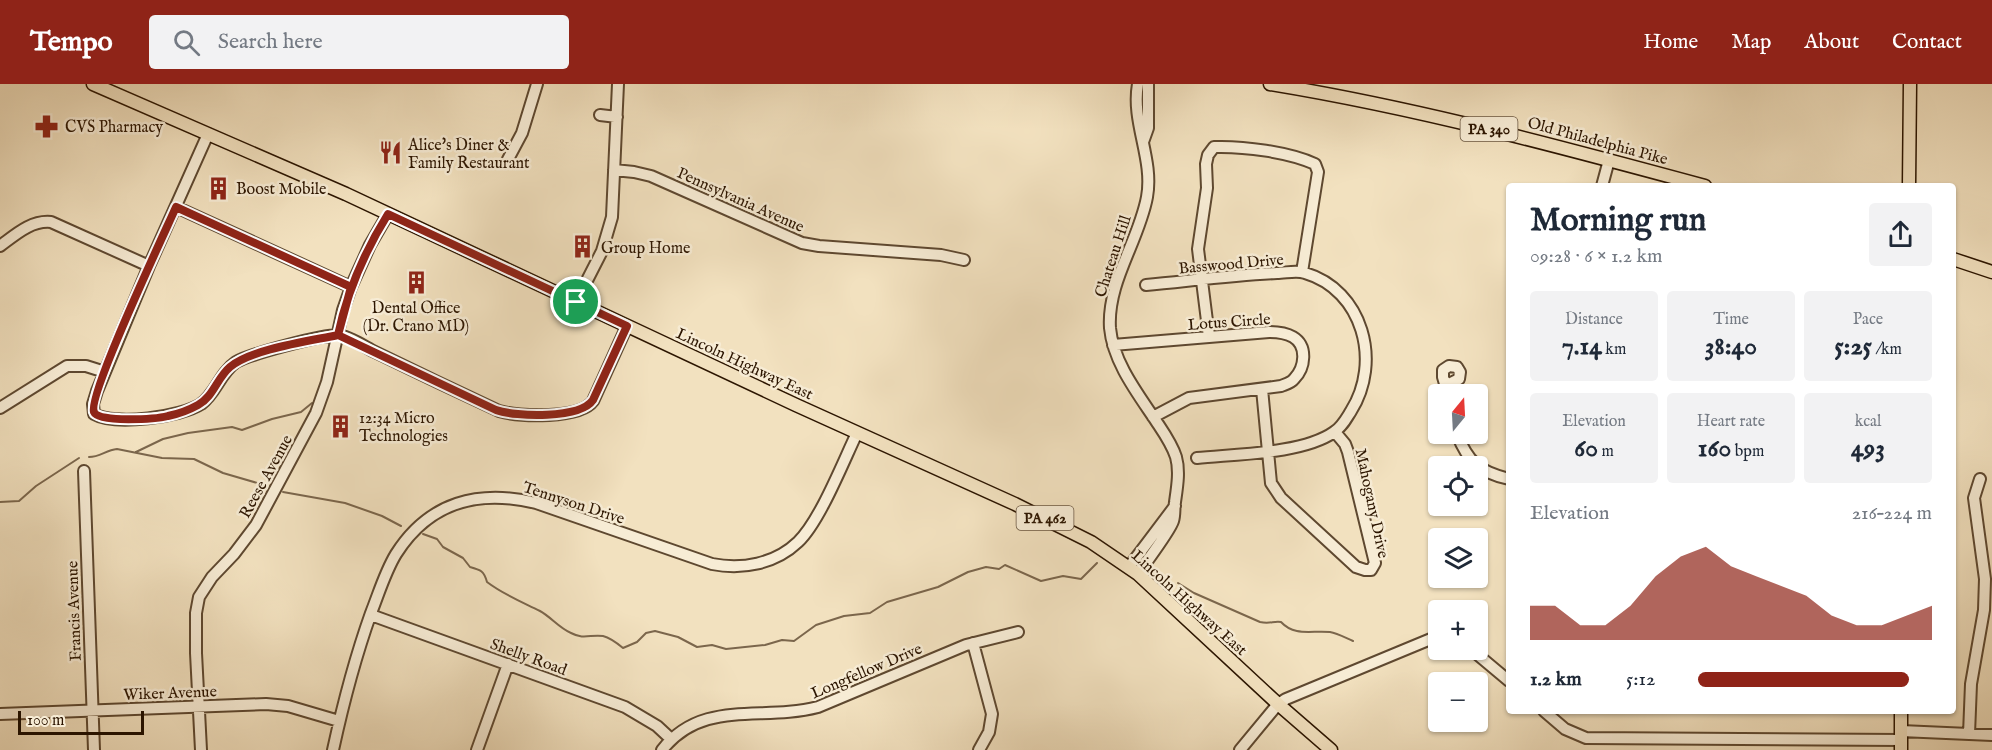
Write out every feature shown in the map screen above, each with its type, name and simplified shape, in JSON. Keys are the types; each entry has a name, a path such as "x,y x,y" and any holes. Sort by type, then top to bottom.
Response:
{"main road":[{"name":"Lincoln Highway East","path":"93,84 388,214 1059,525 1091,542 1133,570 1278,704 1332,750"},
{"name":"Old Philadelphia Pike","path":"1270,84 1394,108 1514,135 1694,183"},
{"path":"1910,84 1910,183"},
{"path":"1956,261 1992,272"},
{"path":"1901,714 1901,740"}],"street":[{"path":"507,163 522,133 537,84"},
{"path":"576,302 595,268 608,234 614,199 618,84"},
{"name":"Chateau Hill","path":"1133,570 1175,506 1178,484 1176,458 1169,441 1132,384 1113,345 1110,312 1117,284 1147,198 1148,181 1139,127 1138,84"},
{"name":"Chateau Hill","path":"1143,142 1148,128 1148,84"},
{"path":"600,115 617,117"},
{"path":"208,134 105,372 93,404 94,414 101,417 133,418 154,418 177,414 201,403 211,394 225,372 242,360 297,343 338,335 496,410 521,415 571,412 589,406 627,326"},
{"path":"1209,337 1198,249 1207,188 1206,164 1208,155 1214,147 1230,146 1271,152 1316,164 1318,172 1302,272"},
{"path":"1603,183 1609,160"},
{"name":"Pennsylvania Avenue","path":"614,170 651,176 802,243 941,255 964,260"},
{"path":"176,207 351,287"},
{"name":"Reese Avenue","path":"201,750 196,619 199,597 212,577 234,554 256,525 304,436 321,399 351,287 370,245 388,214"},
{"path":"0,246 26,228 40,222 51,222 149,266"},
{"name":"Basswood Drive","path":"1146,285 1302,272 1329,285 1342,296 1352,308 1362,329 1366,368 1363,387 1350,414 1335,432 1318,442 1288,448 1197,458"},
{"name":"Lotus Circle","path":"1113,345 1269,332 1293,337 1301,346 1304,358 1293,381 1281,386 1190,398 1153,417"},
{"path":"0,408 67,366 86,366 105,372"},
{"name":"Mahogany Drive","path":"1262,389 1271,483 1281,498 1356,567 1371,570 1375,563 1348,452 1345,444 1335,432"},
{"name":"Tennyson Drive","path":"333,750 339,721 371,615 393,561 414,531 443,509 483,497 508,497 536,503 712,564 741,566 766,561 788,551 800,541 809,529 857,433"},
{"path":"1461,444 1472,462 1485,472 1506,478"},
{"name":"Francis Avenue","path":"84,471 94,750"},
{"path":"1969,734 1971,684 1984,602 1985,579 1974,498 1980,479"},
{"name":"Shelly Road","path":"371,615 626,707 657,726 671,739"},
{"name":"Longfellow Drive","path":"662,750 680,731 704,719 717,716 793,712 818,707 973,643 1018,633"},
{"path":"1240,750 1278,704 1293,695 1428,640"},
{"path":"973,643 992,714 989,732 980,750"},
{"path":"1484,660 1506,678"},
{"path":"477,750 508,664"},
{"name":"Wiker Avenue","path":"0,714 92,709 281,705 306,710 339,721"},
{"path":"1548,714 1565,729 1586,738 1683,744 1901,740 1969,734 1992,735"}],"waterway":[{"path":"136,452 163,439 188,433 232,427 242,430 301,412 312,403"},
{"path":"89,457 117,449 162,458 194,459 223,473 264,485"},
{"path":"0,502 19,501 36,486 79,458"},
{"path":"283,492 345,503 382,516 401,526"},
{"path":"423,534 437,539 443,547 463,558 470,567 485,575 487,582 493,587 540,611 567,631 580,636 606,637 623,648 637,642 646,633 655,631 678,637 697,647 712,645 726,649 765,645 782,640 794,641 816,625 844,616 870,613 887,602 938,587 968,572 986,567 999,569 1005,565 1041,581 1063,576 1081,579 1097,563"},
{"path":"1178,583 1194,593 1260,622 1281,622 1292,630 1333,633 1353,641"}],"place":[{"name":"CVS Pharmacy","path":"47,126"},
{"name":"Alice's Diner & Family Restaurant","path":"390,153"},
{"name":"Boost Mobile","path":"218,188"},
{"name":"Group Home","path":"583,247"},
{"name":"Dental Office (Dr. Crano MD)","path":"416,282"},
{"name":"12:34 Micro Technologies","path":"341,426"}],"route":[{"path":"576,302 388,214 370,245 351,287 338,335 252,355 225,372 211,394 201,403 177,414 167,417 112,419 98,417 93,410 97,391 111,356 176,207 351,287 343,310 338,335 496,410 509,414 580,411 589,406 599,390 627,326 576,302"}]}
